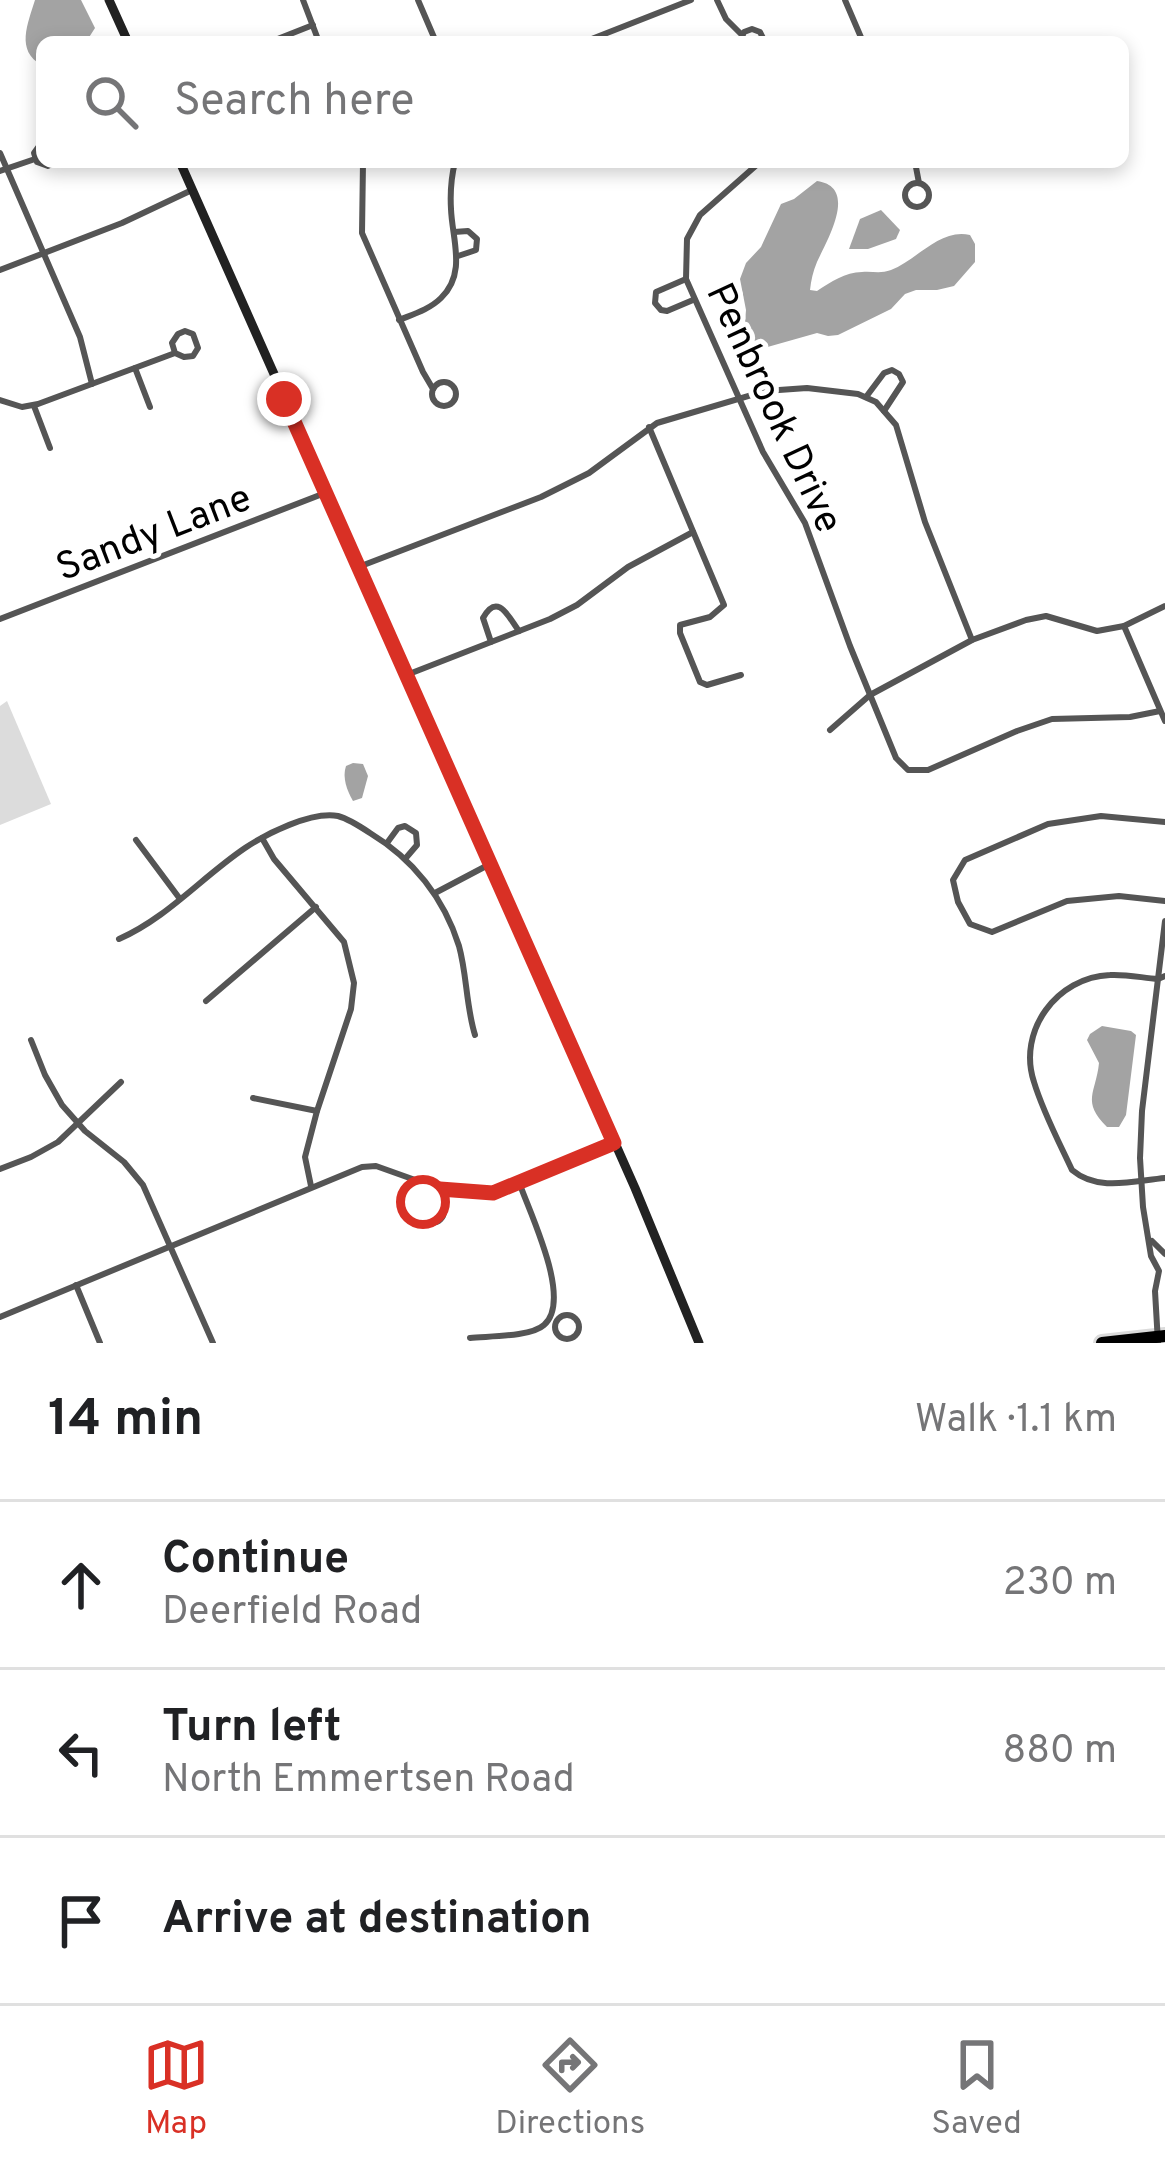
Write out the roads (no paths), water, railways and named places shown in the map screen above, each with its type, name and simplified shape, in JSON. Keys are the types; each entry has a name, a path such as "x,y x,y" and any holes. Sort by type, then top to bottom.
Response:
{"main road":[{"path":"1102,1343 1160,1339"}],"street":[{"path":"110,0 125,36"},
{"path":"302,0 318,36"},
{"path":"418,0 433,36"},
{"path":"599,36 691,0"},
{"path":"717,0 739,36"},
{"path":"845,0 860,36"},
{"path":"285,36 313,25"},
{"path":"3,170 35,159 36,147"},
{"path":"0,154 3,170 80,337 93,385"},
{"path":"183,168 699,1343"},
{"path":"362,168 362,233 433,388 434,400 447,406 456,399 456,390 448,382 433,388"},
{"path":"399,320 439,301 450,288 458,256 454,168"},
{"name":"Penbrook Drive","path":"753,168 700,215 687,239 686,279 764,452 806,523 896,758 908,770 928,770 1052,719 1130,717 1160,711"},
{"path":"916,168 929,197 926,204 914,207 905,195 908,187 919,183"},
{"path":"0,269 122,223 192,190"},
{"path":"454,232 468,230 477,239 476,250 458,256"},
{"path":"686,279 656,292 655,303 668,311 693,300"},
{"path":"0,400 22,407 33,405 176,353 184,357 196,353 198,340 185,331 178,334 172,343 176,353"},
{"path":"135,368 150,407"},
{"path":"866,398 884,373 899,374 903,382 884,411"},
{"path":"358,567 541,497 589,472 649,427 765,392 807,388 857,394 877,402 896,424 919,502 972,640"},
{"path":"33,405 50,448"},
{"path":"649,427 724,605 710,617 680,625 680,633 700,682 707,685 741,674"},
{"name":"Sandy Lane","path":"0,619 325,493"},
{"path":"406,675 577,605 628,567 693,532"},
{"path":"830,730 870,695 972,640 1026,620 1046,616 1097,631 1124,626 1165,606"},
{"path":"491,642 483,618 493,608 508,612 519,631"},
{"path":"1124,626 1165,722"},
{"path":"119,939 143,928 262,838 317,816 340,816 406,859 435,893 460,950 475,1035"},
{"path":"1165,822 1111,817 1048,824 965,860 953,880 970,924 992,932 1067,901 1119,896 1165,901"},
{"path":"386,844 398,828 411,829 418,839 406,859"},
{"path":"262,838 344,942 355,983 305,1157 311,1187"},
{"path":"136,840 180,899"},
{"path":"435,893 490,864"},
{"path":"206,1001 316,907"},
{"path":"1160,1339 1155,1291 1160,1271 1151,1256 1141,1180 1141,1124 1165,921"},
{"path":"1161,978 1109,974 1074,983 1052,1000 1034,1031 1030,1056 1033,1080 1072,1170 1098,1184 1165,1179"},
{"path":"31,1040 53,1090 78,1124 124,1162 148,1194 213,1343"},
{"path":"0,1169 45,1150 121,1082"},
{"path":"253,1098 317,1111"},
{"path":"0,1317 362,1167 376,1166 440,1189 493,1193 614,1143"},
{"path":"470,1338 529,1332 554,1318 566,1315 578,1321 579,1332 563,1339 556,1331 554,1318 556,1286 519,1183"},
{"path":"437,1200 440,1189"},
{"path":"426,1200 437,1200 444,1208 443,1216 428,1223 420,1215 420,1206 426,1200"},
{"path":"1149,1239 1165,1253"},
{"path":"76,1285 100,1343"},
{"path":"1156,1306 1165,1295"}]}
